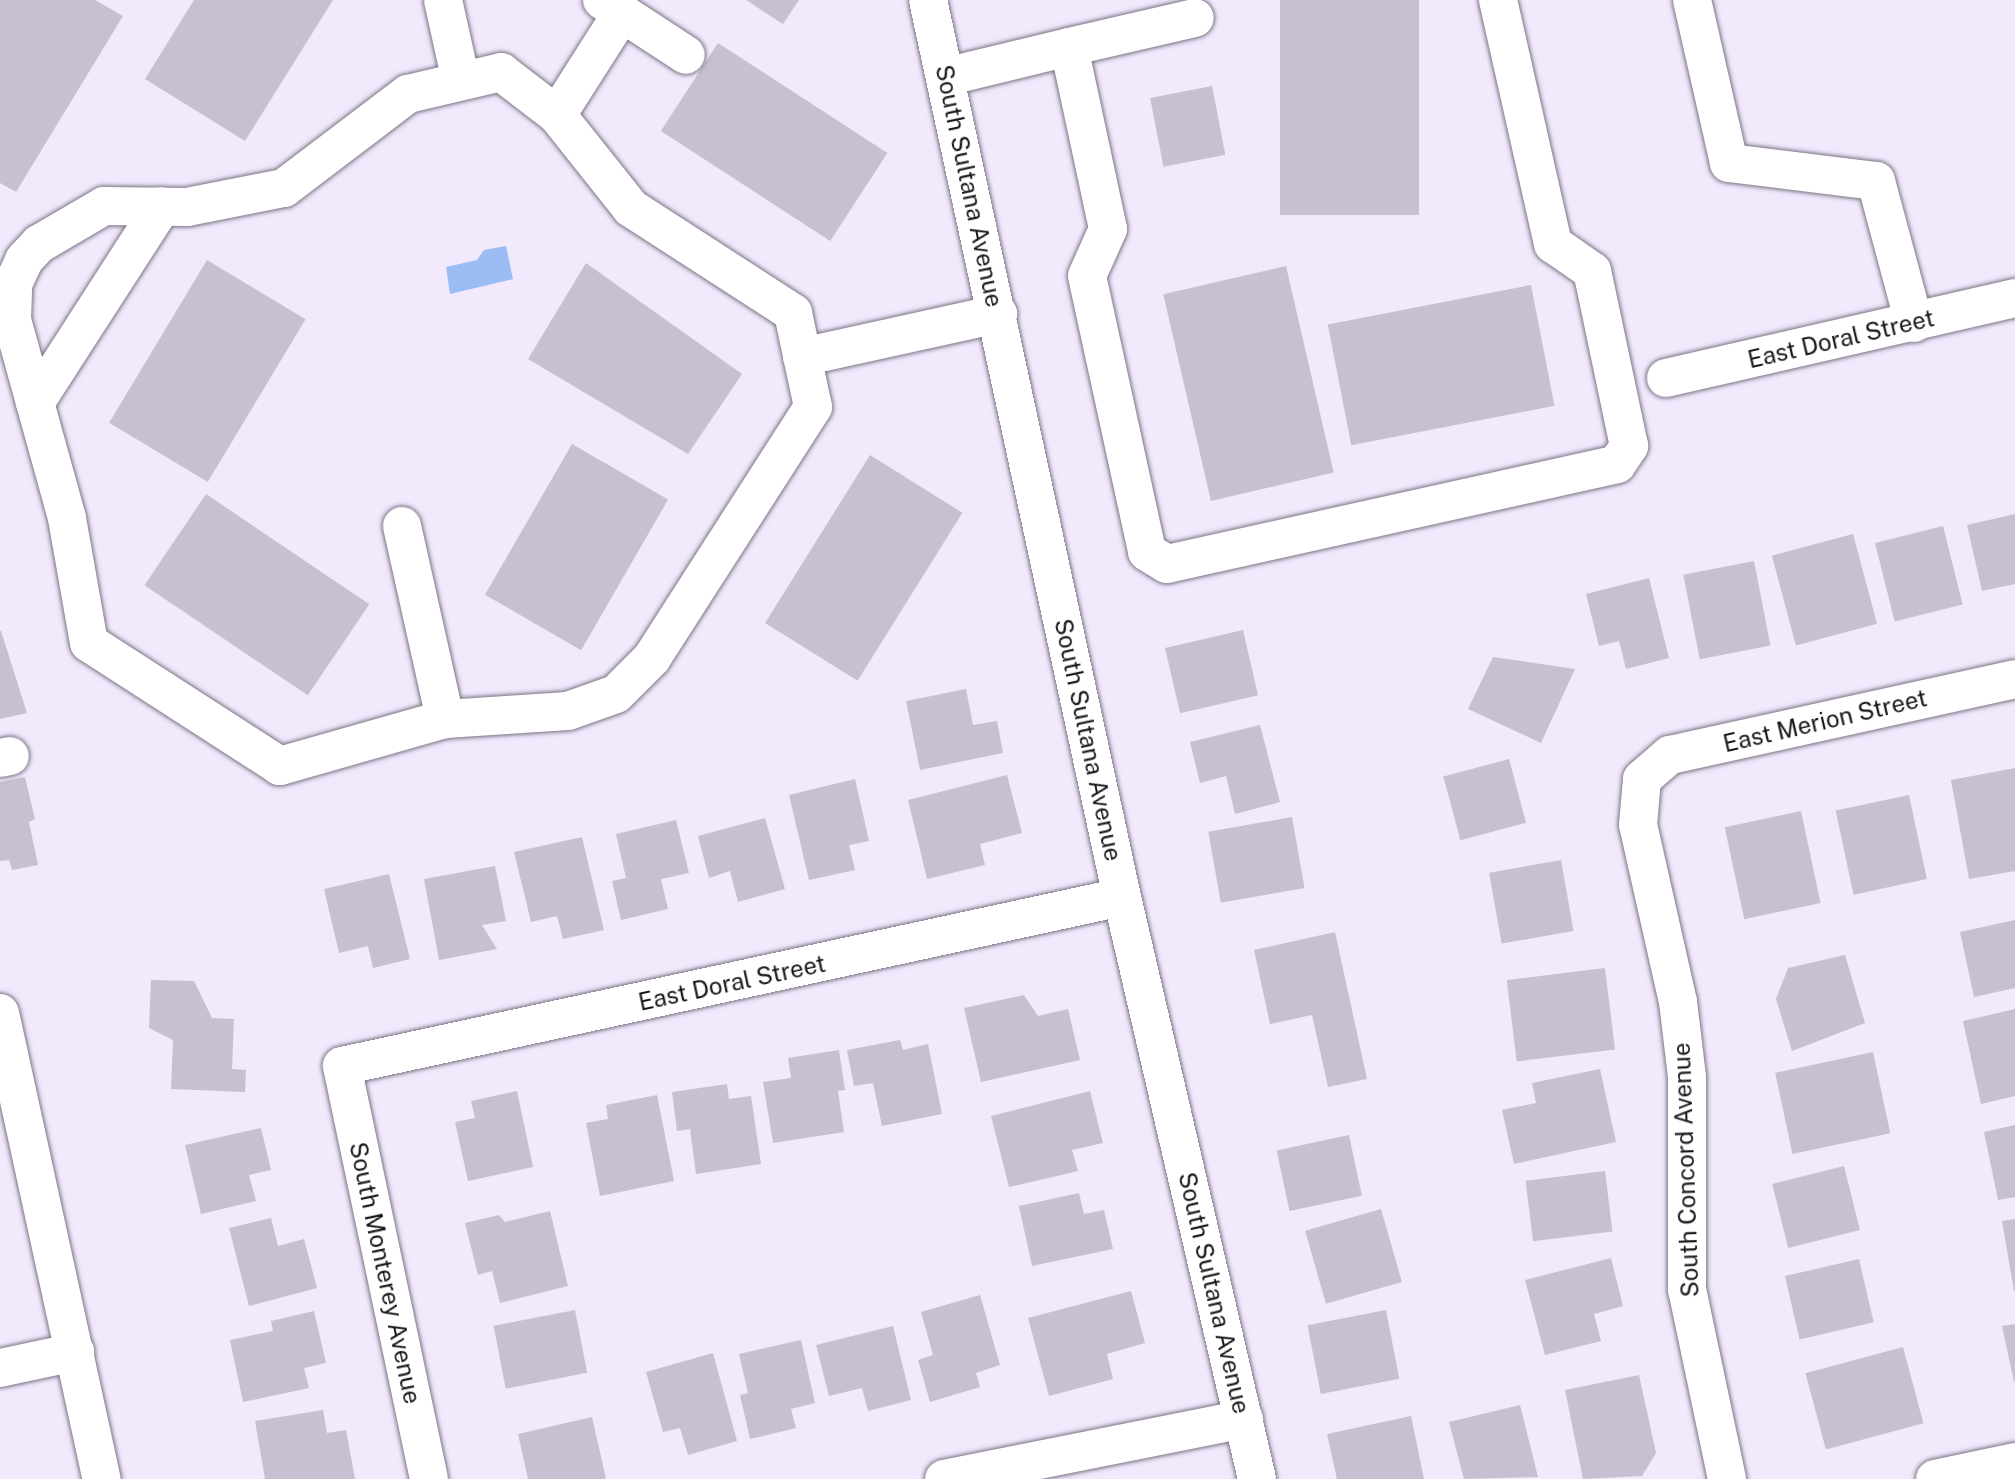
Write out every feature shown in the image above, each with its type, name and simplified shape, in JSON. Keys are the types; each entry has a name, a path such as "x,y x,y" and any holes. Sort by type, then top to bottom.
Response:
{"street":[{"path":"443,0 461,81"},
{"name":"South Sultana Avenue","path":"928,0 1122,897 1257,1479"},
{"path":"1069,47 1108,229 1087,276 1147,552 1167,564 1617,464 1629,446 1591,271 1553,244 1499,0"},
{"path":"1692,0 1728,163 1876,181 1914,323"},
{"path":"557,115 612,7 686,55"},
{"path":"945,76 1195,18"},
{"path":"501,72 557,115 631,208 793,313 813,407 635,679 607,700 577,709 445,719 280,766 89,643 67,518 10,306 13,284 24,260 46,239 104,206 187,207 284,188 408,94 461,81 501,72"},
{"path":"35,403 162,206"},
{"name":"East Doral Street","path":"1666,378 2015,298"},
{"path":"802,357 998,314"},
{"path":"402,526 445,719"},
{"name":"East Merion Street","path":"1642,779 1670,755 2015,679"},
{"name":"South Concord Avenue","path":"1642,779 1638,825 1678,1002 1687,1077 1687,1290 1727,1479"},
{"name":"East Doral Street","path":"341,1066 1122,897"},
{"path":"0,1013 102,1479"},
{"name":"South Monterey Avenue","path":"341,1066 429,1479"},
{"path":"0,1368 75,1352"},
{"path":"944,1479 1244,1419"},
{"path":"1935,1479 2015,1462"}],"water":[{"path":"506,246 513,279 450,294 446,267 477,260 484,250"}],"building":[{"path":"0,0 95,0 123,16 16,192 0,183"},
{"path":"194,0 333,0 245,141 145,79"},
{"path":"746,0 799,0 783,24"},
{"path":"1280,0 1419,0 1419,215 1280,215"},
{"path":"718,43 887,153 830,241 661,131"},
{"path":"1212,86 1225,155 1164,167 1150,98"},
{"path":"207,260 306,319 208,482 109,423"},
{"path":"586,263 742,374 688,454 528,359"},
{"path":"1286,266 1334,473 1211,501 1163,294"},
{"path":"1531,285 1554,406 1351,445 1328,324"},
{"path":"572,444 668,500 581,650 485,595"},
{"path":"870,455 962,513 858,681 765,623"},
{"path":"206,494 369,604 308,695 144,585"},
{"path":"2015,514 2015,584 1982,591 1967,525"},
{"path":"1943,526 1963,605 1895,622 1875,543"},
{"path":"1853,534 1877,624 1796,646 1772,556"},
{"path":"1754,561 1770,645 1700,659 1683,575"},
{"path":"1649,578 1669,658 1626,669 1619,641 1599,646 1586,594"},
{"path":"1243,630 1258,695 1180,713 1165,648"},
{"path":"0,631 27,713 0,719"},
{"path":"1493,657 1575,669 1541,743 1468,709"},
{"path":"966,689 973,725 997,721 1003,753 920,770 906,701"},
{"path":"1260,725 1280,802 1235,814 1226,776 1200,783 1190,742"},
{"path":"1509,759 1526,823 1460,840 1443,777"},
{"path":"2015,768 2015,871 1969,879 1951,780"},
{"path":"1007,775 1022,833 980,844 985,865 927,879 908,800"},
{"path":"25,777 35,819 29,822 38,865 12,870 9,860 0,861 0,782"},
{"path":"855,779 869,841 849,845 855,870 809,880 789,795"},
{"path":"1909,795 1927,879 1854,895 1836,811"},
{"path":"1801,811 1821,903 1744,919 1725,827"},
{"path":"1292,817 1305,888 1221,903 1208,832"},
{"path":"765,818 785,889 738,902 730,871 709,878 698,836"},
{"path":"676,820 689,873 661,879 668,909 621,920 612,881 626,878 616,834"},
{"path":"582,837 604,930 563,939 557,916 531,922 514,852"},
{"path":"1561,860 1574,931 1502,944 1489,873"},
{"path":"495,866 506,921 482,925 497,949 439,960 424,879"},
{"path":"389,874 410,959 373,968 368,946 339,953 324,889"},
{"path":"2015,920 2015,988 1974,997 1960,932"},
{"path":"1335,932 1367,1079 1328,1087 1312,1015 1270,1024 1254,950"},
{"path":"1845,955 1865,1023 1792,1051 1776,999 1788,968"},
{"path":"1605,968 1615,1049 1517,1061 1507,980"},
{"path":"151,980 194,981 212,1018 234,1019 232,1069 246,1070 245,1092 171,1089 173,1040 149,1028"},
{"path":"1024,995 1038,1016 1068,1009 1080,1060 981,1082 964,1008"},
{"path":"2015,1009 2015,1096 1981,1104 1963,1021"},
{"path":"900,1040 903,1050 928,1044 942,1114 882,1126 873,1083 854,1086 847,1050"},
{"path":"839,1050 845,1090 838,1091 844,1132 773,1143 763,1082 791,1078 788,1058"},
{"path":"1873,1052 1890,1133 1792,1154 1775,1073"},
{"path":"1600,1069 1616,1142 1514,1164 1502,1110 1536,1103 1532,1083"},
{"path":"727,1084 729,1099 751,1096 761,1164 696,1174 690,1129 677,1131 672,1092"},
{"path":"517,1091 533,1167 468,1181 455,1122 475,1118 471,1101"},
{"path":"1090,1091 1103,1143 1072,1150 1078,1171 1009,1187 991,1116"},
{"path":"657,1095 674,1181 600,1196 586,1123 608,1119 606,1105"},
{"path":"2015,1125 2015,1197 1998,1200 1984,1132"},
{"path":"261,1128 271,1170 249,1175 256,1201 201,1214 185,1145"},
{"path":"1349,1135 1362,1196 1290,1211 1277,1150"},
{"path":"1844,1166 1860,1230 1788,1248 1772,1184"},
{"path":"1605,1171 1612,1232 1533,1241 1526,1181"},
{"path":"1079,1193 1084,1214 1104,1210 1113,1249 1032,1266 1019,1206"},
{"path":"1381,1209 1402,1282 1326,1304 1305,1231"},
{"path":"550,1211 568,1286 500,1303 492,1271 478,1275 465,1223 499,1215 505,1222"},
{"path":"271,1218 278,1246 304,1239 317,1288 249,1306 229,1228"},
{"path":"2015,1219 2015,1291 2014,1291 2002,1221"},
{"path":"1611,1258 1623,1306 1594,1314 1601,1341 1545,1355 1525,1280"},
{"path":"1859,1259 1874,1322 1800,1339 1785,1276"},
{"path":"1131,1291 1145,1343 1107,1354 1113,1379 1049,1396 1028,1318"},
{"path":"980,1295 1000,1365 976,1373 980,1387 930,1402 918,1360 933,1355 921,1312"},
{"path":"575,1310 587,1373 506,1389 494,1326"},
{"path":"1386,1310 1399,1379 1321,1394 1307,1325"},
{"path":"314,1311 326,1363 304,1368 309,1388 243,1402 230,1340 273,1331 271,1321"},
{"path":"2015,1324 2015,1382 2014,1382 2002,1326"},
{"path":"893,1326 911,1400 868,1411 862,1388 829,1396 816,1345"},
{"path":"801,1340 815,1403 791,1409 796,1428 750,1439 740,1395 748,1393 739,1354"},
{"path":"1903,1347 1923,1423 1826,1449 1805,1373"},
{"path":"713,1353 737,1441 688,1455 680,1428 663,1432 646,1372"},
{"path":"1639,1375 1656,1453 1642,1476 1583,1479 1565,1390"},
{"path":"1520,1405 1538,1477 1464,1479 1449,1422"},
{"path":"323,1410 327,1433 346,1430 355,1479 265,1479 255,1421"},
{"path":"1411,1416 1424,1479 1337,1479 1327,1434"},
{"path":"592,1417 606,1479 528,1479 518,1434"}]}
